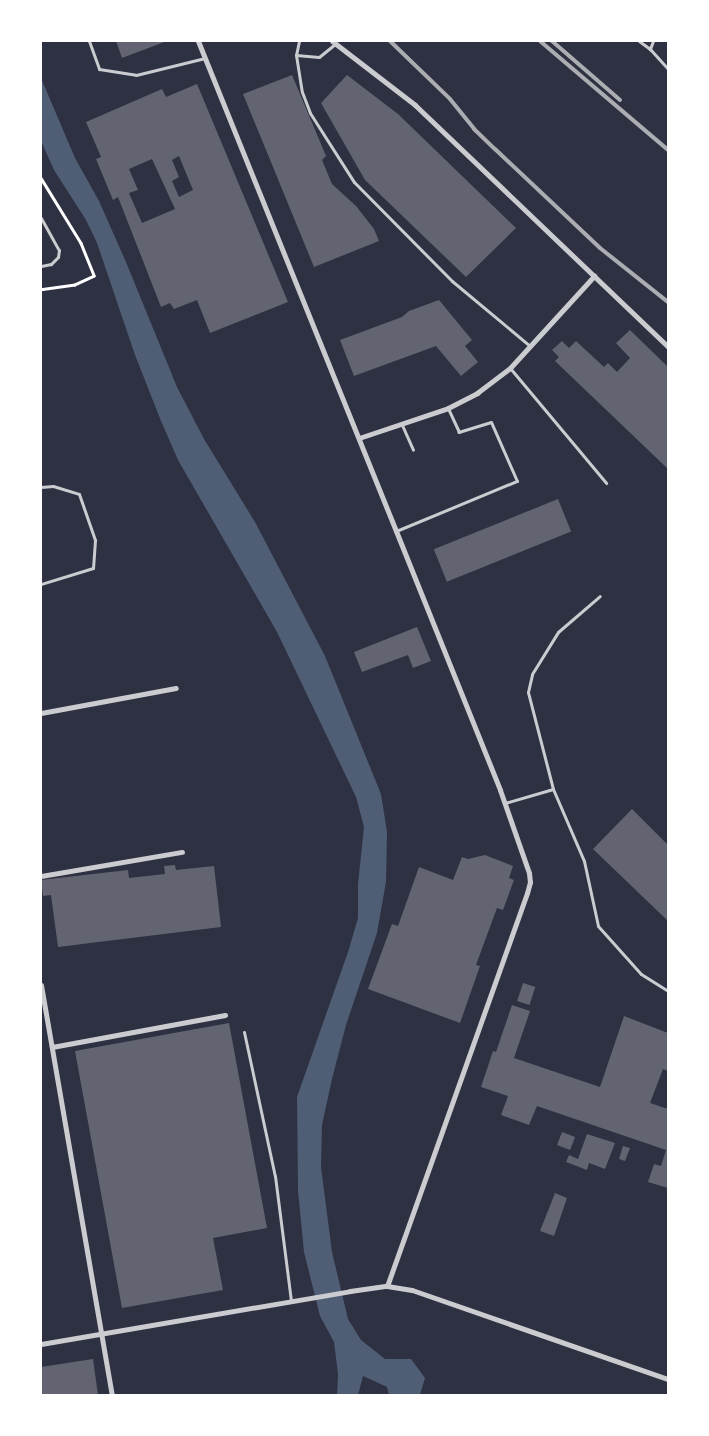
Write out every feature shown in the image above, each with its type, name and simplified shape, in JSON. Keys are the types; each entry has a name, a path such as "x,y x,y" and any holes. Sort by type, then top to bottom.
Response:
{"street":[{"path":"198,41 504,803 526,863 530,882 387,1286"},
{"path":"334,42 415,105 668,347"},
{"path":"359,438 448,408 477,393 510,368 594,276"},
{"path":"41,713 176,688"},
{"path":"41,876 182,852"},
{"path":"41,985 112,1395"},
{"path":"52,1047 225,1015"},
{"path":"41,1344 387,1286 412,1290 668,1379"}],"lane":[{"path":"89,41 98,69 136,75 205,58"},
{"path":"299,41 296,55 302,92 310,113 354,182 452,281 531,346"},
{"path":"639,41 650,49 668,69"},
{"path":"650,49 653,41"},
{"path":"296,55 319,57 334,42"},
{"path":"41,218 59,250 58,257 51,264 41,266"},
{"path":"510,368 606,483"},
{"path":"396,531 517,481 492,422 459,432 448,408"},
{"path":"402,425 413,450"},
{"path":"41,488 53,486 79,494 95,540 93,568 41,584"},
{"path":"600,596 558,632 532,674 528,692 553,789 584,861 598,926 641,974 668,991"},
{"path":"504,803 553,789"},
{"path":"244,1032 275,1176 291,1301"}],"path":[{"path":"41,178 81,243 94,276 75,285 41,290"}],"water":[{"path":"41,78 75,158 99,201 126,262 177,387 204,439 255,522 325,656 381,794 387,832 386,882 377,933 346,1025 332,1079 322,1125 321,1167 332,1252 348,1319 361,1340 385,1359 411,1359 425,1378 420,1395 389,1395 387,1387 363,1376 358,1395 337,1395 338,1374 334,1342 320,1316 304,1252 298,1191 297,1097 348,952 358,918 358,884 364,827 356,797 277,632 178,460 135,355 97,243 86,220 54,170 41,141"}],"building":[{"path":"116,41 167,41 122,58"},
{"path":"292,75 326,156 322,160 332,184 356,206 374,229 379,241 314,267 243,94"},
{"path":"347,75 398,114 516,228 466,277 365,180 321,103"},
{"path":"197,84 288,302 210,333 197,300 174,309 170,303 161,307 118,197 113,200 96,159 101,157 86,122 162,89 166,97","holes":["179,156 193,190 179,197 172,181 179,177 172,160","152,159 175,209 142,223 129,193 138,190 129,169"]},
{"path":"439,300 472,340 465,346 478,362 461,376 436,346 354,376 340,340 402,317 409,311"},
{"path":"630,330 668,367 668,469 555,361 559,357 552,350 562,341 569,348 576,341 604,367 608,363 617,372 630,358 616,343"},
{"path":"558,499 571,531 447,582 434,549"},
{"path":"417,627 431,661 413,668 408,655 362,672 354,652"},
{"path":"632,809 668,845 668,921 593,849"},
{"path":"485,855 513,866 509,878 514,880 503,910 497,908 476,965 480,966 460,1023 368,989 392,924 398,926 419,867 453,880 462,857 468,859"},
{"path":"175,865 176,870 214,866 221,927 58,947 51,895 43,896 41,880 128,870 129,878 165,874 164,866"},
{"path":"523,983 535,987 529,1005 517,1001"},
{"path":"512,1005 530,1011 514,1058 600,1087 624,1016 668,1033 668,1071 663,1069 650,1103 668,1109 668,1188 648,1182 654,1164 661,1166 666,1150 537,1106 529,1125 501,1115 508,1096 481,1087 493,1051 496,1052"},
{"path":"229,1023 267,1228 213,1238 223,1290 122,1308 75,1051"},
{"path":"562,1132 575,1137 570,1150 557,1145"},
{"path":"587,1134 615,1143 605,1169 589,1163 587,1170 566,1162 569,1155 578,1159"},
{"path":"623,1146 630,1148 625,1161 619,1159"},
{"path":"555,1193 567,1198 554,1236 540,1231"},
{"path":"93,1359 98,1395 41,1395 41,1367"}],"railway":[{"path":"390,41 450,99 474,129 600,248 668,302"},
{"path":"540,41 668,150"},
{"path":"552,41 620,100"}]}
